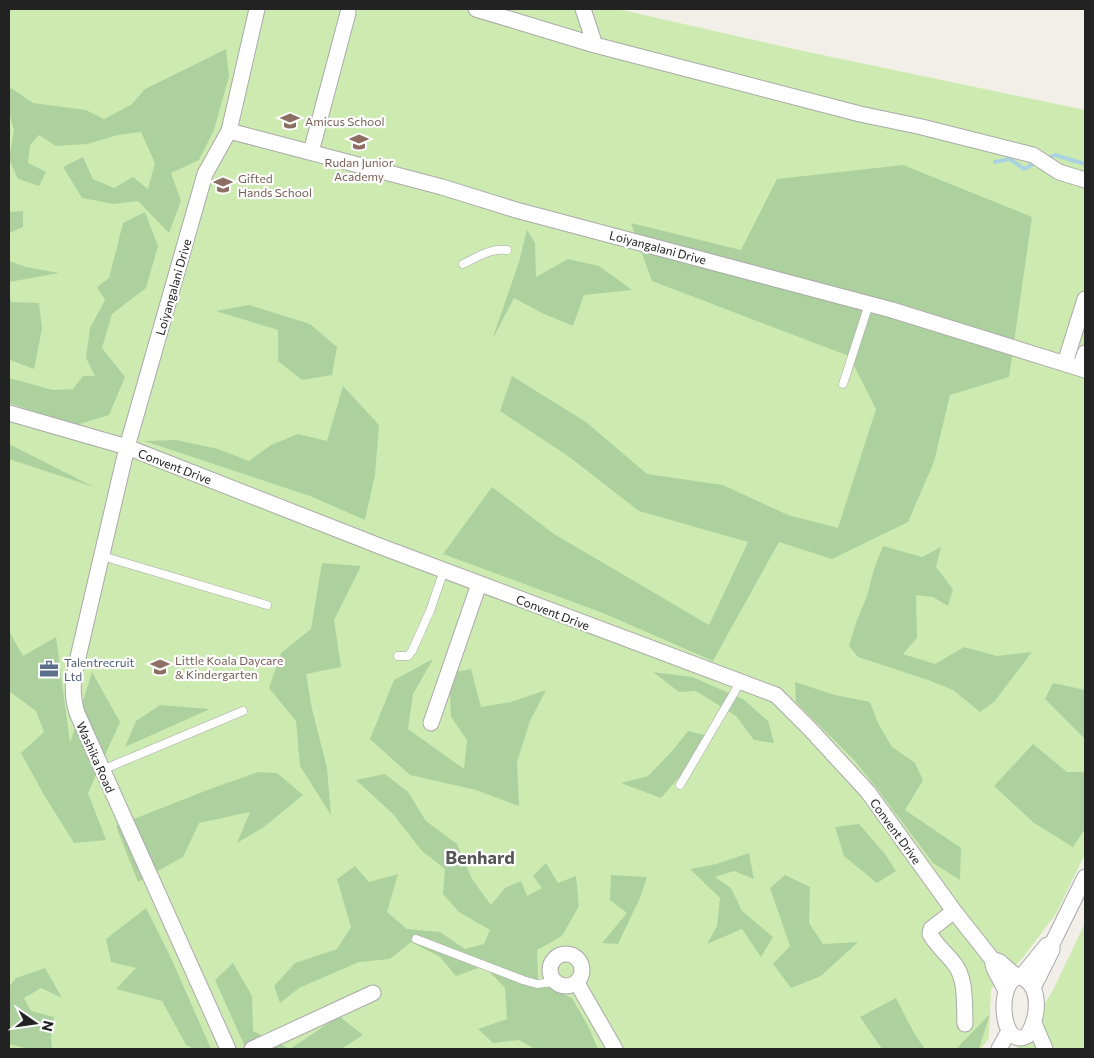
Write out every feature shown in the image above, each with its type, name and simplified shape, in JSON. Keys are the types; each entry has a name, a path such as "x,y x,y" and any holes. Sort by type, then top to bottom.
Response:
{"street":[{"name":"Loiyangalani Drive","path":"127,447 205,174 229,131 258,9"},
{"path":"476,9 595,45 860,114 922,127 1033,155 1059,172 1085,180"},
{"path":"583,9 595,45"},
{"path":"311,152 348,13"},
{"name":"Loiyangalani Drive","path":"229,131 442,187 516,210 869,304 1083,369"},
{"path":"1065,363 1085,299"},
{"path":"1083,369 1085,352"},
{"name":"Convent Drive","path":"9,413 127,447 382,547 776,695 868,792 954,911 992,959 994,968 1006,991"},
{"name":"Washika Road","path":"127,447 73,682 72,697 76,713 228,1049"},
{"path":"431,723 479,584"},
{"path":"999,1049 1027,1036 1034,1023 1036,1004 1033,988 1085,877"},
{"path":"954,911 931,929 930,934 933,940 955,964 960,974 963,982 965,1024"},
{"path":"1018,1041 1005,1019 1006,991 1010,984 1019,977 1047,945 1052,944"},
{"path":"569,953 575,956 583,967 582,974 577,983 561,986 554,982 550,974 550,966 554,959 561,954 569,953"},
{"name":"Convent Drive","path":"992,959 1000,962 1019,977 1031,983 1033,988"},
{"path":"577,983 615,1049"},
{"path":"252,1049 373,994"},
{"path":"1034,1023 1045,1049"}],"lane":[{"path":"463,264 497,249 507,250"},
{"path":"843,384 869,304"},
{"path":"102,556 267,605"},
{"path":"398,656 408,656 412,651 430,611 444,570"},
{"path":"680,784 741,681"},
{"path":"102,770 242,711"},
{"path":"416,939 523,980 537,984 554,982"}],"green space":[{"path":"9,9 618,9 794,49 1085,110 1085,854 1056,914 1021,960 991,989 989,1038 981,1049 9,1049"},
{"path":"226,49 229,76 214,130 199,160 171,173 181,201 169,233 138,201 114,204 82,198 63,167 83,157 93,179 114,188 133,177 148,189 155,163 141,132 118,135 87,144 56,146 39,135 30,145 28,163 46,172 39,186 18,179 9,159 14,130 9,113 9,89 11,88 33,103 86,110 104,119 131,105 145,89"},
{"path":"903,165 1032,217 1009,377 950,395 934,462 908,522 832,559 779,542 713,661 603,613 443,554 492,487 554,534 709,625 748,542 639,511 568,456 500,411 512,376 586,422 647,474 723,485 788,515 838,528 876,409 849,356 652,281 631,223 741,250 777,179"},
{"path":"23,211 23,227 9,233 9,212"},
{"path":"145,212 158,246 146,288 112,314 102,348 125,377 109,415 76,425 9,403 9,378 53,390 73,389 83,376 95,376 86,358 90,328 105,300 97,287 109,278 123,223"},
{"path":"527,230 535,243 536,277 568,259 599,266 632,290 584,295 573,326 542,313 514,298 492,340 519,262"},
{"path":"9,261 26,267 59,273 9,282"},
{"path":"9,291 11,302 39,303 42,329 34,369 10,360"},
{"path":"249,305 310,324 337,347 332,375 302,380 278,361 278,330 216,311"},
{"path":"343,386 379,425 375,475 365,520 310,496 144,441 176,440 218,449 249,461 271,445 298,434 327,441"},
{"path":"9,444 94,487 9,459"},
{"path":"883,546 922,557 941,547 936,567 953,589 948,606 933,597 916,595 917,638 903,654 935,664 964,647 997,656 1032,652 994,702 980,712 953,690 858,657 849,646"},
{"path":"322,563 361,566 334,620 341,667 306,674 312,709 327,768 331,815 300,766 296,721 269,688 281,653 311,629"},
{"path":"10,633 23,656 56,637 70,743 92,672 120,722 88,793 106,840 74,843 21,753 44,732 36,711 9,691"},
{"path":"433,659 413,694 408,729 464,769 467,740 451,717 449,673 471,669 481,707 511,702 546,690 530,721 517,762 519,806 476,790 410,775 370,739 394,680"},
{"path":"653,672 692,677 743,699 768,721 774,743 754,740 736,716 696,691 679,692"},
{"path":"795,682 835,695 870,702 878,723 892,747 915,763 923,780 905,810 961,848 960,880 933,863 854,760 796,702"},
{"path":"1053,683 1085,690 1085,739 1045,699"},
{"path":"160,705 210,709 125,747 136,721"},
{"path":"688,731 714,737 661,798 621,783 648,776"},
{"path":"1033,744 1067,772 1085,772 1085,829 1073,847 1034,823 994,786"},
{"path":"258,772 277,773 303,795 264,827 237,843 250,812 199,823 183,857 138,882 116,826"},
{"path":"385,774 408,792 426,821 457,844 472,879 491,905 505,888 521,881 527,896 542,888 533,876 546,863 558,883 576,876 579,906 562,936 537,950 538,982 572,998 588,1026 598,1049 535,1049 519,1040 493,1043 478,1029 507,1019 505,988 484,966 456,976 440,957 411,942 390,959 359,962 299,988 280,1003 274,986 295,963 337,949 351,927 337,879 355,866 369,882 398,874 387,912 407,929 440,932 465,949 484,944 490,930 459,912 443,894 445,869 422,851 393,814 356,780"},
{"path":"859,824 885,854 896,871 877,883 844,856 835,827"},
{"path":"749,853 754,879 734,871 715,877 731,888 742,911 773,937 761,957 742,929 707,944 717,926 720,898 690,869 716,864"},
{"path":"611,875 647,877 640,898 618,944 602,943 627,913 610,900"},
{"path":"785,875 810,887 809,923 823,944 858,942 821,976 791,988 773,964 790,946 770,888"},
{"path":"146,908 172,960 211,1049 194,1049 186,1045 162,1001 116,989 136,968 111,962 106,939"},
{"path":"1085,923 1085,1049 1016,1049 1052,992"},
{"path":"233,963 252,996 253,1031 290,1049 246,1049 215,980"},
{"path":"45,968 62,998 41,988 24,998 31,1011 54,1017 51,1038 52,1049 29,1049 9,1044 9,987 16,978"},
{"path":"896,998 914,1033 925,1049 882,1049 860,1017"},
{"path":"990,1014 979,1049 956,1049"},
{"path":"339,1016 363,1035 341,1049 290,1049"}],"waterway":[{"path":"1046,159 1055,155 1085,164"},
{"path":"995,162 1010,159 1024,169 1037,162"}],"place":[{"name":"Amicus School","path":"290,121"},
{"name":"Rudan Junior Academy","path":"359,142"},
{"name":"Gifted Hands School","path":"223,185"},
{"name":"Little Koala Daycare & Kindergarten","path":"160,667"},
{"name":"Talentrecruit Ltd","path":"49,669"}],"district":[{"name":"Benhard","path":"480,857"}]}
